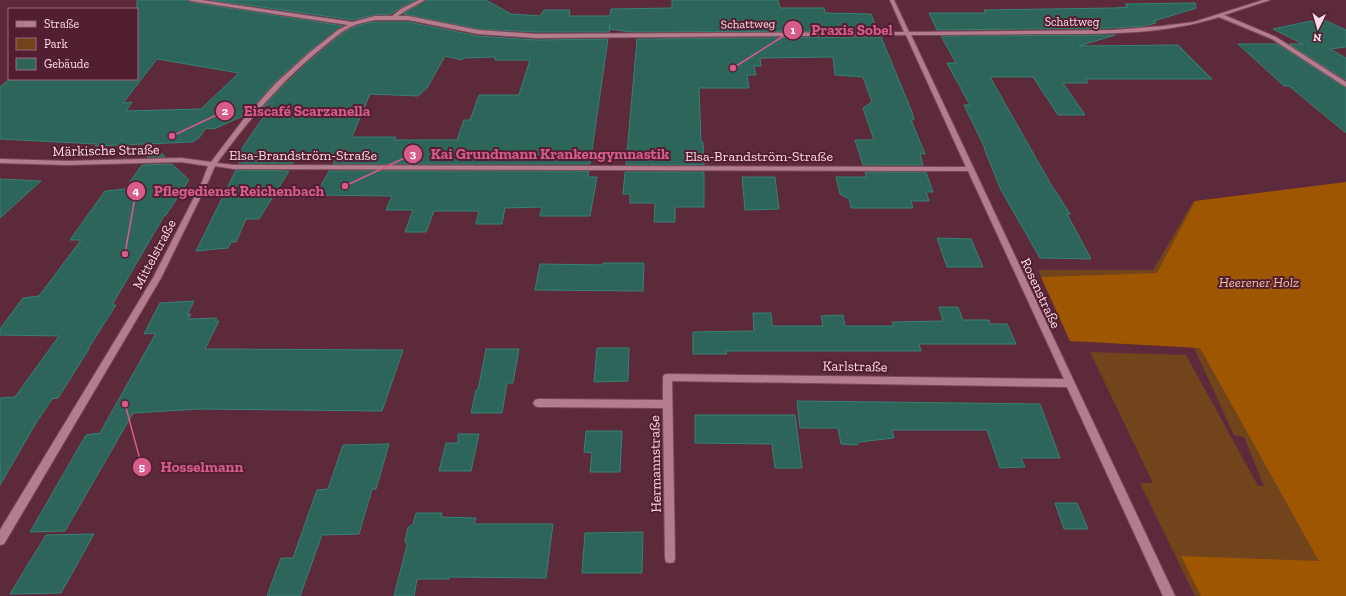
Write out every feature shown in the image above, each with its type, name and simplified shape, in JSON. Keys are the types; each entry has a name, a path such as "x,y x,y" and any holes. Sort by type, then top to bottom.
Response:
{"street":[{"path":"191,0 353,24"},
{"path":"394,17 403,10 423,0"},
{"name":"Rosenstraße","path":"892,0 1068,383 1169,596"},
{"name":"Schattweg","path":"394,17 478,32 507,35 1143,30 1195,23 1268,0"},
{"path":"1218,15 1274,38 1346,85"},
{"name":"Mittelstraße","path":"0,540 157,278 212,165 245,121 278,84 340,30 353,24 375,18 394,17"},
{"name":"Märkische Straße","path":"0,161 67,163 181,160 212,165"},
{"name":"Elsa-Brandström-Straße","path":"212,165 234,167 970,169"},
{"name":"Karlstraße","path":"668,404 667,377 1068,383"},
{"name":"Hermannstraße","path":"538,403 668,404 670,558"}],"green space":[{"name":"Heerener Holz","path":"1346,182 1346,596 1201,596 1181,556 1319,561 1200,348 1070,341 1041,277 1157,273 1195,201"},
{"name":"Heerener Holz","path":"1346,184 1346,596 1195,596 1140,483 1153,483 1090,352 1186,355 1258,486 1264,486 1244,437 1234,435 1186,330 1064,327 1038,270 1153,270 1193,202"}],"building":[{"path":"137,0 188,0 191,2 343,26 308,52 275,82 245,115 214,129 206,128 199,138 192,142 95,146 97,144 0,139 0,87 9,80 138,80","holes":["157,59 239,73 201,109 126,111 132,102 123,103"]},
{"path":"211,0 416,0 391,14 375,15 353,20"},
{"path":"426,0 486,0 511,14 540,16 544,10 570,10 569,16 610,16 611,9 672,8 672,0 778,0 780,8 824,8 825,13 871,14 878,31 632,32 609,29 609,32 536,32 478,29 403,14"},
{"path":"1195,3 1196,8 1154,21 1156,23 1144,26 1113,28 937,30 929,13 986,13 984,10 1114,8 1128,7 1125,4"},
{"path":"1324,20 1346,30 1346,47 1330,49 1346,58 1346,80 1289,44 1303,44 1273,29 1311,21 1314,22"},
{"path":"370,22 408,22 478,36 536,40 608,39 590,164 333,164 338,155 297,155 292,164 239,164 241,160 234,160 273,103 263,107 308,62 351,28","holes":["445,56 462,60 464,58 495,57 495,60 530,60 519,95 479,95 470,120 464,120 457,140 395,140 396,137 352,137 370,94 418,96 427,88"]},
{"path":"1115,35 1079,46 1178,45 1212,79 1085,79 1088,83 1063,83 1085,115 1058,115 1033,77 990,77 1054,190 1070,214 1067,214 1091,259 1040,258 1001,190 985,148 964,105 970,105 947,63 956,63 941,36"},
{"path":"881,37 912,112 914,120 911,120 925,154 920,154 923,165 863,165 855,140 874,140 863,108 872,102 863,77 835,75 833,57 760,58 761,66 754,66 756,75 747,75 749,88 699,88 701,142 703,142 704,165 626,165 637,39"},
{"path":"1238,44 1277,44 1346,88 1346,133 1289,86 1284,86"},
{"path":"154,146 165,157 147,157"},
{"path":"172,164 189,180 164,216 112,305 116,305 89,349 58,398 52,399 36,423 0,485 0,398 15,397 59,336 0,335 0,329 23,298 39,296 81,240 70,240 105,191 125,189 142,165"},
{"path":"236,170 289,171 259,219 246,219 236,242 231,242 228,248 196,251"},
{"path":"329,171 589,171 588,177 597,177 590,216 540,216 542,207 505,208 502,224 476,224 479,211 434,211 426,232 405,232 413,210 386,210 392,196 316,195"},
{"path":"625,172 704,172 704,207 675,207 675,222 654,222 655,203 630,203 630,194 623,194"},
{"path":"865,172 926,172 933,192 926,192 929,201 911,201 913,208 851,208 849,199 840,194 836,177 866,177"},
{"path":"742,177 775,177 779,209 745,210"},
{"path":"0,179 41,181 0,218"},
{"path":"937,238 971,239 983,267 947,267"},
{"path":"603,263 644,263 643,291 535,290 540,264 603,265"},
{"path":"194,301 187,315 191,314 188,319 217,318 215,321 219,321 205,349 403,350 382,411 199,409 133,413 65,531 30,532 86,435 100,433 156,333 144,334 160,303"},
{"path":"939,307 958,307 963,320 989,320 990,324 1007,324 1016,344 919,344 921,351 726,351 727,354 693,354 693,332 754,331 753,313 771,313 772,326 823,326 821,316 843,315 845,326 894,326 892,322 943,321"},
{"path":"597,348 629,348 628,381 594,382"},
{"path":"486,349 519,349 513,383 507,383 502,413 471,413 476,390 478,390"},
{"path":"797,401 1040,404 1060,458 1021,458 1025,467 1000,468 987,430 892,430 894,438 859,442 857,445 841,444 838,428 800,428"},
{"path":"695,415 795,415 802,468 775,468 772,444 695,443"},
{"path":"586,431 622,431 620,472 590,472 592,453 584,452"},
{"path":"458,434 479,434 471,471 439,471 446,443 458,443"},
{"path":"389,444 376,489 372,489 359,534 322,535 300,596 267,596 281,558 293,558 317,490 328,489 343,445"},
{"path":"1055,503 1077,503 1088,529 1064,529"},
{"path":"416,513 442,513 441,517 476,518 474,524 553,524 546,578 449,577 449,579 417,579 414,596 394,596 407,545 405,541 408,528 413,524"},
{"path":"643,532 642,573 582,573 585,533"},
{"path":"94,534 61,593 10,594 46,535"}],"place":[{"name":"Praxis Sobel","path":"733,68"},
{"name":"Eiscafé Scarzanella","path":"172,136"},
{"name":"Kai Grundmann Krankengymnastik","path":"345,186"},
{"name":"Pflegedienst Reichenbach","path":"125,254"},
{"name":"Hosselmann","path":"125,404"}]}
